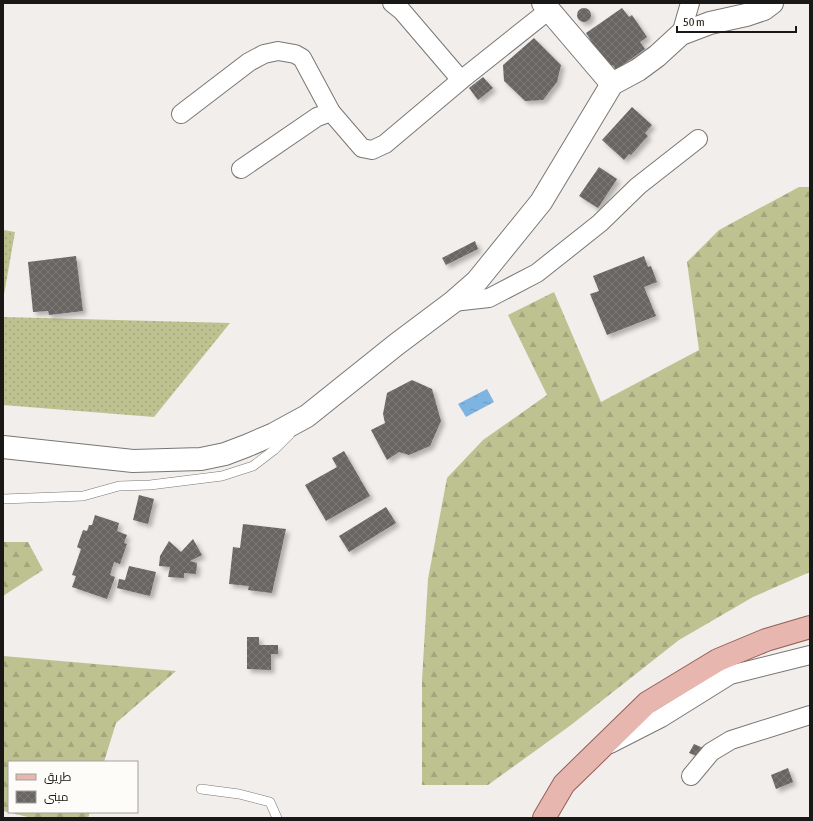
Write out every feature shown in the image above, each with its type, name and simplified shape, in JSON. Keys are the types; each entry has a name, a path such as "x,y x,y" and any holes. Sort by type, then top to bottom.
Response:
{"main road":[{"path":"544,818 564,784 647,703 718,660 766,640 810,627"}],"street":[{"path":"392,3 402,11 461,80"},
{"path":"681,34 690,3"},
{"path":"3,447 133,461 201,459 225,454 246,446 274,434 306,416 453,302 477,281 541,202 612,84 638,70 657,56 681,34 710,23 746,15 764,9 772,3"},
{"path":"181,114 249,62 264,54 278,51 294,54 302,58 332,112 362,148 372,150 385,144 546,7 612,84"},
{"path":"241,169 316,117 332,112"},
{"path":"453,302 489,298 537,274 600,223 638,186 698,139"},
{"path":"597,751 661,718 730,675 810,655"},
{"path":"691,776 711,752 731,740 810,715"}],"lane":[{"path":"3,499 83,496 118,486 150,485 222,476 253,466 274,450 306,416"},
{"path":"201,789 239,794 270,802 277,818"}],"green space":[{"path":"799,187 810,187 810,572 753,597 679,640 571,725 488,785 422,785 422,680 428,579 447,478 483,440 547,395 508,315 554,292 601,402 699,350 687,262 719,230"},
{"path":"3,230 15,232 3,300"},
{"path":"3,317 230,323 154,417 3,405"},
{"path":"3,542 28,542 43,570 3,596"},
{"path":"3,656 176,671 116,723 104,761 8,761 8,812 3,811"},
{"path":"11,813 90,813 88,818 32,818"}],"water":[{"path":"487,389 494,402 466,417 458,404"}],"building":[{"path":"581,8 587,8 591,12 591,18 587,22 581,22 577,18 577,12"},
{"path":"622,8 629,17 632,15 647,37 640,42 645,49 616,70 613,65 608,68 589,42 591,41 586,33"},
{"path":"534,38 561,65 557,82 543,100 525,101 504,81 503,65"},
{"path":"483,77 493,88 478,100 469,88"},
{"path":"632,107 652,125 645,133 648,136 631,155 629,154 624,160 602,140"},
{"path":"599,167 617,179 598,208 579,196"},
{"path":"475,241 478,249 446,265 442,258"},
{"path":"76,256 83,311 49,315 48,311 33,312 28,262"},
{"path":"644,256 648,267 651,266 657,282 644,287 656,316 607,335 590,294 599,291 593,276"},
{"path":"412,380 432,389 441,421 430,446 409,455 399,452 387,460 371,430 385,423 383,414 387,393"},
{"path":"344,451 370,496 326,521 305,485 337,467 332,458"},
{"path":"139,495 154,499 148,524 133,520"},
{"path":"386,507 396,523 349,552 339,536"},
{"path":"95,515 119,523 117,531 127,535 124,543 127,544 120,564 114,562 110,575 115,577 107,599 72,587 76,576 72,575 81,549 77,547 83,530 87,531 89,525 92,525"},
{"path":"243,524 286,529 272,593 248,590 249,586 229,584 233,547 240,548"},
{"path":"193,539 202,555 190,561 197,563 196,574 184,573 184,578 168,577 170,567 159,566 160,556 169,541 181,552"},
{"path":"129,566 156,572 150,596 117,588 119,579 125,580"},
{"path":"247,637 259,637 259,645 278,645 278,654 271,654 271,670 247,669"},
{"path":"694,744 703,748 699,757 689,753"},
{"path":"788,768 793,782 776,789 771,775"}]}
